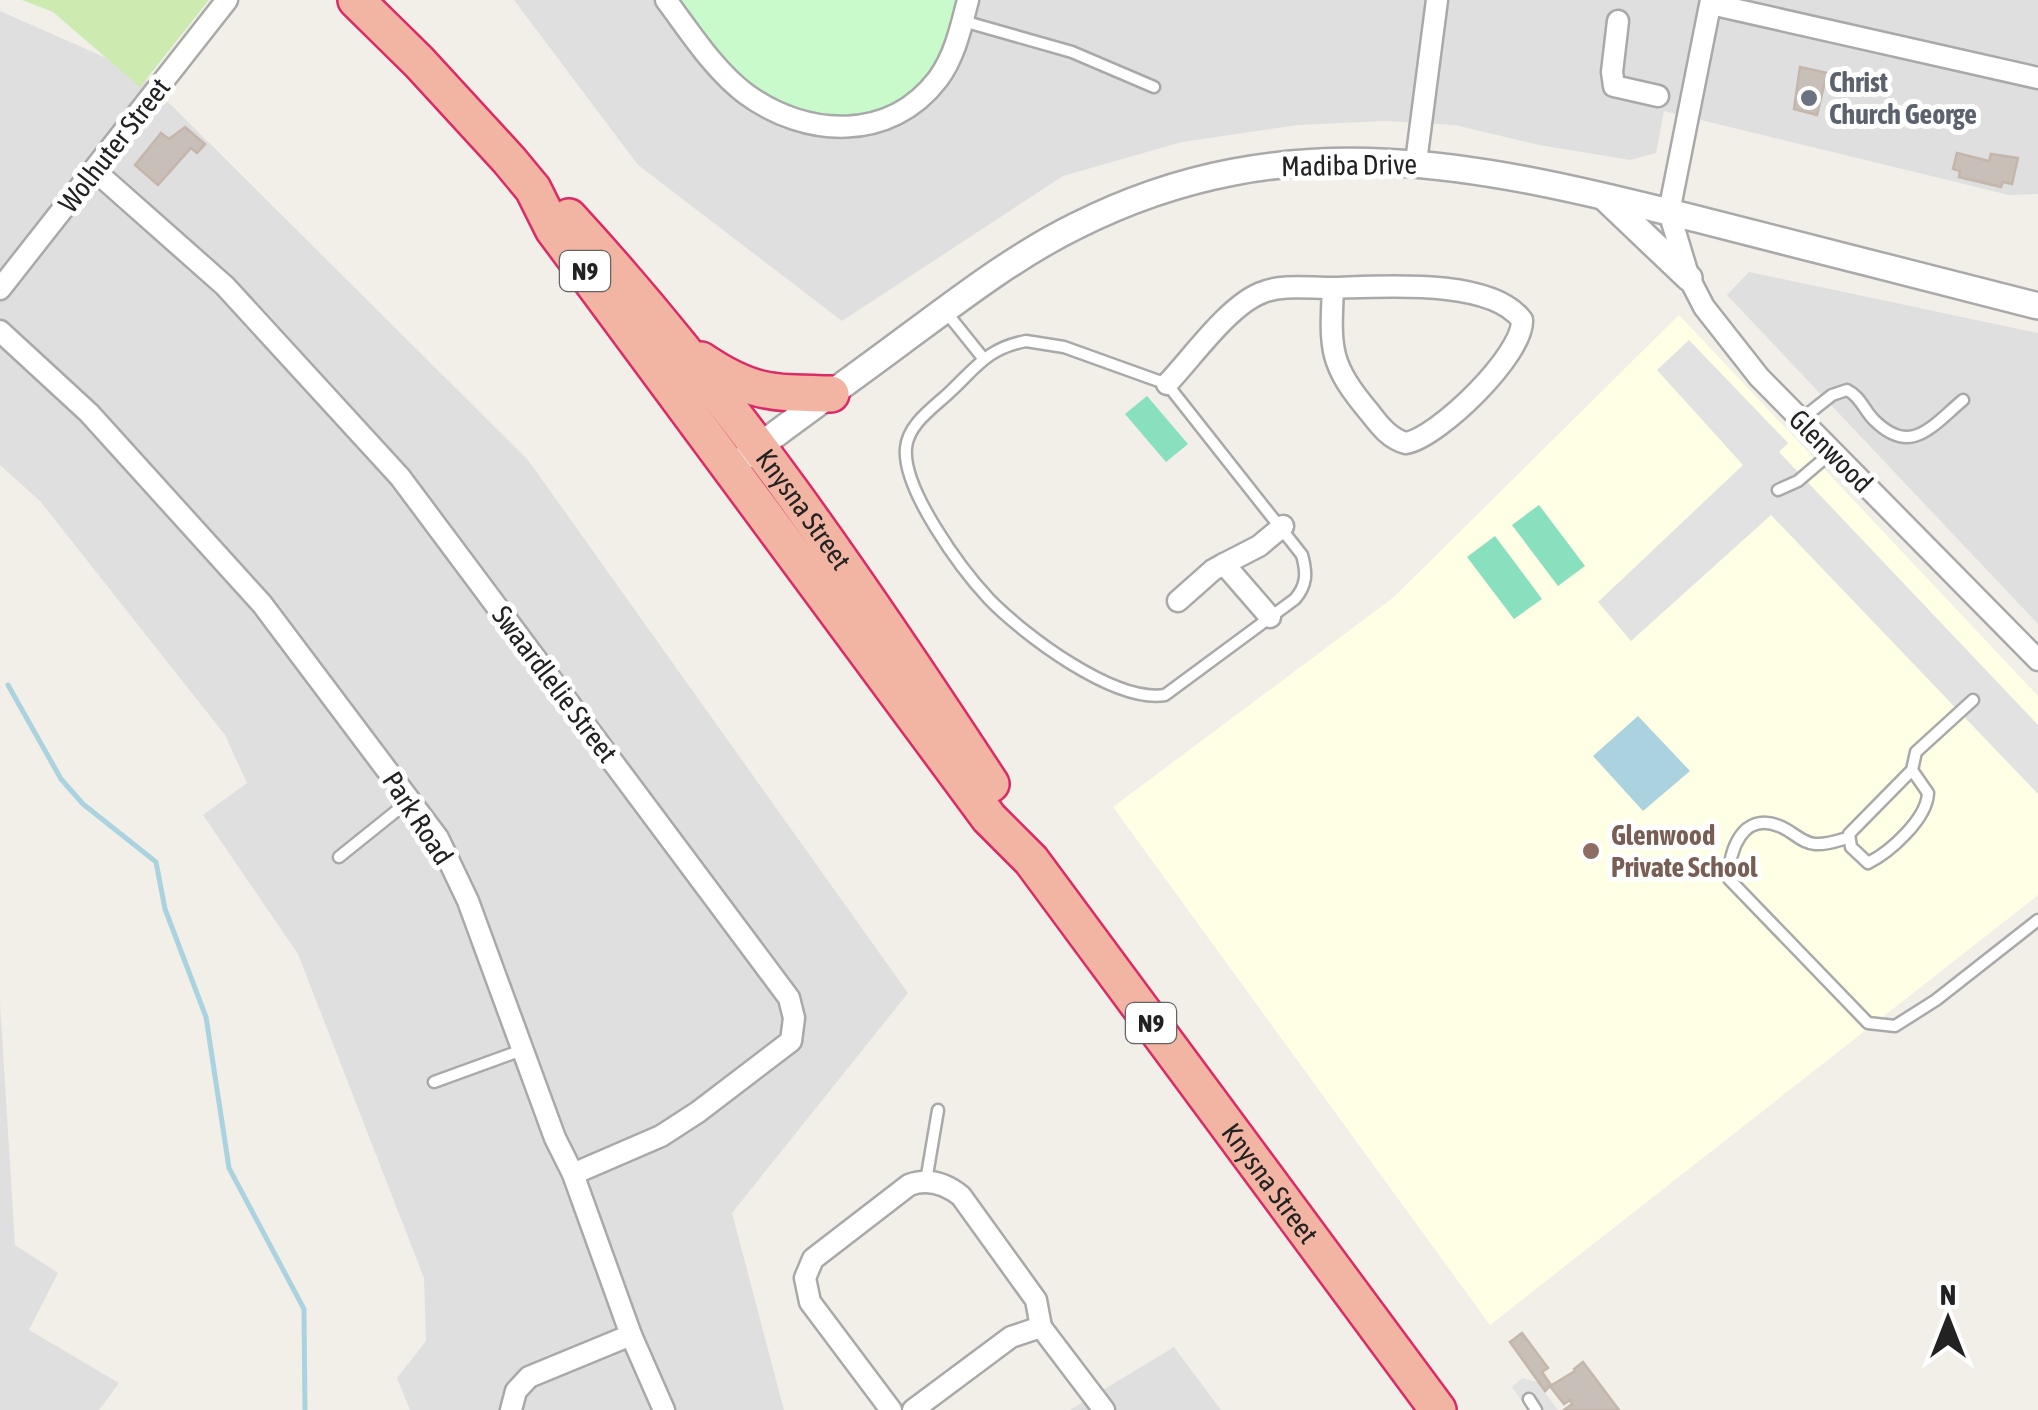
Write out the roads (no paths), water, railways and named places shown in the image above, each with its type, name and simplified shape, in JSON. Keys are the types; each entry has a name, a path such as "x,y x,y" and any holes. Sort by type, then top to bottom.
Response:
{"highway":[{"name":"Knysna Street","path":"356,0 445,89 533,190 569,216 680,345 759,446 934,696 1006,808 1030,860"},
{"name":"Knysna Street","path":"533,190 553,230 988,818 1030,860 1438,1410"},
{"path":"680,345 746,387 763,392 830,394"}],"street":[{"name":"Wolhuter Street","path":"0,289 227,0"},
{"path":"666,0 702,49 746,94 810,125 840,128 871,126 916,103 939,78 953,52 965,10"},
{"path":"1416,162 1437,0"},
{"path":"1669,212 1711,2 2038,78"},
{"path":"1618,21 1613,83 1616,88 1658,96"},
{"name":"Madiba Drive","path":"730,468 944,310 1076,226 1172,187 1279,164 1416,162 1520,177 2038,306"},
{"name":"Swaardlelie Street","path":"94,170 225,286 400,477 789,998 794,1018 791,1040 766,1062 661,1136 574,1174"},
{"path":"1604,196 1689,278"},
{"name":"Glenwood","path":"1669,212 1689,278 1704,307 1737,352 1799,421 2038,660"},
{"path":"1168,384 1245,301 1270,289 1392,285 1444,288 1504,303 1522,320 1522,329 1498,369 1429,435 1406,443 1390,436 1343,381 1330,340 1333,288"},
{"name":"Park Road","path":"0,331 90,412 262,604 438,838 468,902 555,1138 574,1174 630,1335 664,1410"},
{"path":"1178,601 1213,570 1259,546 1283,526"},
{"path":"1224,564 1270,617"},
{"path":"891,1410 810,1302 805,1278 813,1259 902,1190 926,1181 961,1196 1036,1300 1041,1326 1104,1410"},
{"path":"912,1410 1011,1337 1041,1326"},
{"path":"512,1410 516,1392 529,1377 630,1335"}],"lane":[{"path":"965,10 1154,87"},
{"path":"1658,96 1691,102"},
{"path":"944,310 983,358"},
{"path":"1026,341 1064,348 1168,384 1283,526 1302,555 1306,576 1304,589 1270,617 1172,692 1153,697 1126,690 1056,653 989,598 931,517 910,479 906,444 912,430 983,358 999,347 1026,341"},
{"path":"1799,421 1832,395 1847,390 1872,419 1895,437 1908,439 1931,427 1962,400"},
{"path":"1778,490 1798,481 1832,452"},
{"path":"1973,700 1916,752 1912,770 1848,838 1813,844 1778,824 1754,825 1738,836 1729,858 1729,879 1868,1023 1895,1026 1936,1000 2038,920"},
{"path":"1848,838 1858,855 1872,862 1916,820 1926,806 1928,793 1912,770"},
{"path":"339,857 410,800"},
{"path":"434,1082 522,1050"},
{"path":"926,1181 938,1110"},
{"path":"1529,1399 1536,1410"}],"water":[{"path":"1638,716 1690,771 1643,811 1593,756"}],"waterway":[{"path":"8,685 61,779 83,804 156,862 165,909 206,1017 229,1168 304,1309 305,1410"}],"place":[{"name":"Christ Church George","path":"1809,98"},
{"name":"Glenwood Private School","path":"1591,851"}]}
